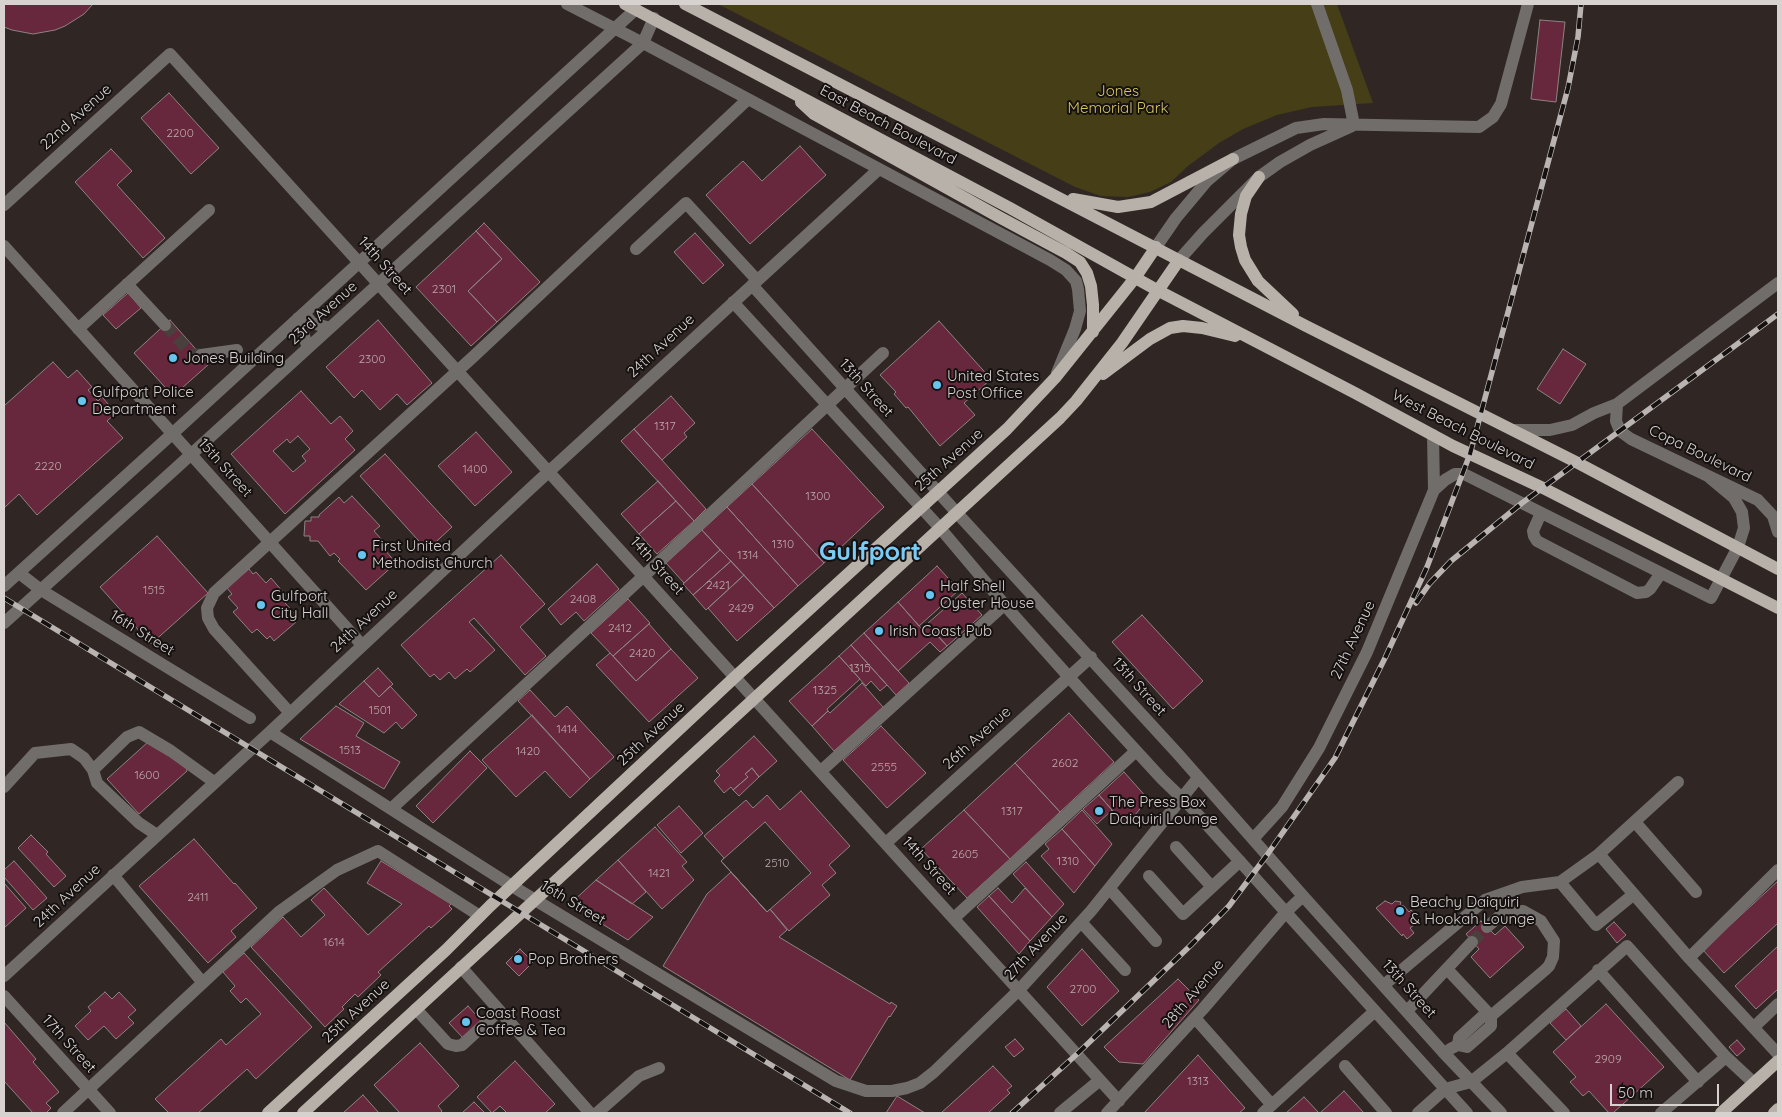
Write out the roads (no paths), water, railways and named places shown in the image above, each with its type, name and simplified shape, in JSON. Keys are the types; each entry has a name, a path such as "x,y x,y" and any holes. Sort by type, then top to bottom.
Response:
{"main road":[{"name":"East Beach Boulevard","path":"685,4 1156,247"},
{"name":"East Beach Boulevard","path":"630,7 1010,208 1135,278"},
{"path":"786,89 814,114 991,213 1066,252 1080,262 1087,273 1091,286 1093,305 1092,332"},
{"path":"1060,197 1118,207 1146,203 1179,188 1233,159"},
{"path":"1260,177 1246,196 1241,214 1239,235 1245,260 1258,281 1306,326"},
{"name":"25th Avenue","path":"268,1113 446,950 735,677 1007,429 1055,378 1135,278 1156,247"},
{"name":"West Beach Boulevard","path":"1156,247 1306,326 1513,430 1778,569"},
{"path":"303,1113 1060,418 1122,344 1157,290 1180,260"},
{"name":"West Beach Boulevard","path":"1135,278 1433,435 1543,488 1778,608"},
{"path":"1089,384 1150,339 1170,328 1183,326 1202,328 1253,340"},
{"path":"1721,1113 1778,1061"}],"street":[{"path":"567,4 1066,270 1076,281 1080,311 1075,329 1055,378"},
{"path":"1317,4 1347,90 1354,125"},
{"path":"1156,247 1176,218 1207,181 1233,159 1296,128 1324,124 1479,127 1493,117 1502,104 1528,4"},
{"name":"23rd Avenue","path":"4,586 615,28 630,7"},
{"name":"23rd Avenue","path":"4,623 643,43 654,18"},
{"name":"14th Street","path":"170,54 1119,1101"},
{"name":"22nd Avenue","path":"4,205 170,54"},
{"path":"290,713 214,629 207,613 209,601 214,593 748,99"},
{"path":"1180,260 1202,233 1260,177 1280,162 1310,145 1354,125"},
{"name":"24th Avenue","path":"4,976 270,732 549,471 879,169"},
{"name":"13th Street","path":"636,249 686,203 845,388 938,492 1500,1113"},
{"path":"78,329 209,210"},
{"name":"15th Street","path":"4,246 362,645"},
{"path":"1513,430 1550,430 1572,424 1617,404 1778,283"},
{"path":"127,284 165,325"},
{"path":"734,302 940,528 1136,751 1240,861 1467,1113"},
{"path":"301,315 312,323 330,328"},
{"path":"301,315 308,348"},
{"path":"201,356 237,350"},
{"path":"391,809 883,353"},
{"name":"Copa Boulevard","path":"1617,404 1616,421 1620,431 1632,439 1758,500 1773,516 1778,532"},
{"name":"27th Avenue","path":"1253,839 1282,807 1319,748 1367,652 1434,490 1433,435"},
{"path":"1434,490 1455,474 1464,474 1711,598 1738,547 1744,528 1742,512 1734,498 1710,478"},
{"path":"1541,513 1533,531 1538,541 1637,593 1641,594 1650,589 1662,573"},
{"name":"16th Street","path":"19,573 41,590 250,718"},
{"path":"821,771 1005,604"},
{"name":"26th Avenue","path":"886,843 1090,658"},
{"path":"93,770 127,737 139,732 171,751 214,782"},
{"name":"16th Street","path":"270,732 512,886 836,1081 866,1091"},
{"path":"4,787 36,753 71,749 84,758 93,770 97,783 139,823 158,835"},
{"path":"954,918 1136,751"},
{"name":"27th Avenue","path":"866,1091 892,1091 920,1083 934,1072 1019,990 1081,922 1110,889 1198,778"},
{"path":"1384,986 1484,900 1522,887 1560,882 1599,854 1678,782"},
{"path":"1635,822 1696,892"},
{"path":"1176,847 1212,887"},
{"path":"63,1113 280,911 337,870 378,851 480,916"},
{"path":"1599,854 1689,958 1778,1054"},
{"path":"1150,876 1183,914 1240,861"},
{"path":"1689,958 1778,870"},
{"path":"113,875 130,893 203,983"},
{"path":"1560,882 1596,925 1634,894"},
{"path":"1110,889 1156,941"},
{"name":"28th Avenue","path":"1107,1113 1195,1018 1286,912 1303,896"},
{"path":"1444,1052 1458,1045 1467,1047 1485,1032 1491,1026 1492,1016 1545,970 1553,957 1554,941 1541,920 1523,911 1501,915 1487,927"},
{"path":"1081,922 1125,970"},
{"path":"1407,1011 1472,942"},
{"path":"1418,1113 1445,1089 1471,1082 1507,1053 1627,946 1726,1057 1754,1083"},
{"path":"461,967 590,1113"},
{"path":"1447,968 1492,1016"},
{"path":"1598,970 1698,1082"},
{"name":"17th Street","path":"4,996 110,1113"},
{"path":"1754,1027 1778,1004"},
{"path":"416,1009 448,1044 456,1046 462,1045 499,1011"},
{"path":"1195,1018 1268,1109 1375,1011"},
{"path":"1507,1053 1564,1113"},
{"path":"1661,1113 1726,1057"},
{"path":"1346,1066 1386,1113"},
{"path":"597,1113 639,1076 659,1068"},
{"path":"1060,1113 1100,1080"}],"tunnel":[{"path":"165,325 192,354 201,355"},
{"path":"1472,942 1487,927"}],"railway":[{"path":"1012,1113 1077,1054 1229,906 1335,758 1385,658 1427,567 1470,454 1568,88 1578,37 1581,4"},
{"path":"1416,603 1430,583 1451,561 1522,503 1778,314"},
{"path":"4,598 850,1113"}],"place":[{"name":"Jones Building","path":"173,358"},
{"name":"United States Post Office","path":"937,385"},
{"name":"Gulfport Police Department","path":"82,401"},
{"name":"First United Methodist Church","path":"362,555"},
{"name":"Half Shell Oyster House","path":"930,595"},
{"name":"Gulfport City Hall","path":"261,605"},
{"name":"Irish Coast Pub","path":"879,631"},
{"name":"The Press Box Daiquiri Lounge","path":"1099,811"},
{"name":"Beachy Daiquiri & Hookah Lounge","path":"1400,911"},
{"name":"Pop Brothers","path":"518,959"},
{"name":"Coast Roast Coffee & Tea","path":"466,1022"}],"district":[{"name":"Gulfport","path":"870,552"}],"park label":[{"name":"Jones Memorial Park","path":"1118,100"}]}
